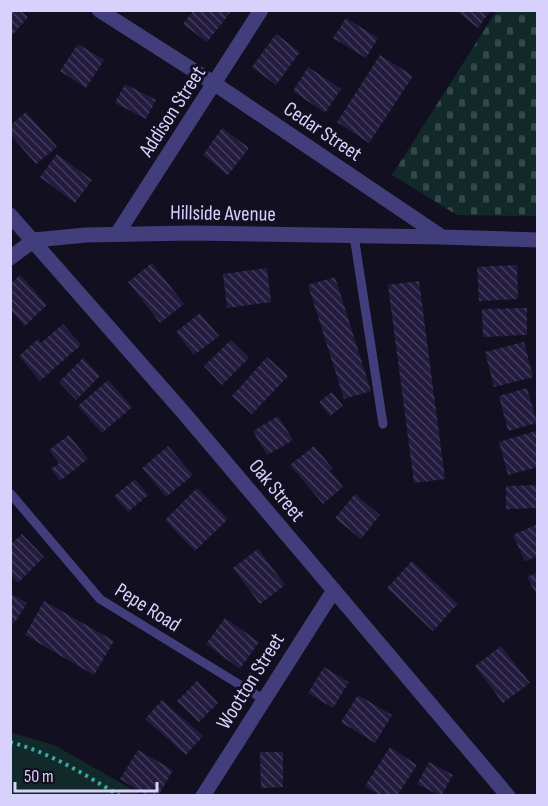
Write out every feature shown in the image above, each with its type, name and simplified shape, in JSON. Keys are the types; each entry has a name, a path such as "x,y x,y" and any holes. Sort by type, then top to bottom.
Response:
{"street":[{"name":"Cedar Street","path":"99,10 442,237"},
{"name":"Addison Street","path":"117,234 261,10"},
{"name":"Oak Street","path":"10,215 508,795"},
{"name":"Hillside Avenue","path":"33,241 117,234 191,233 442,237"},
{"path":"442,237 537,240"},
{"path":"10,258 33,241"},
{"name":"Wootton Street","path":"203,795 334,591"}],"lane":[{"path":"354,236 383,424"},
{"name":"Pepe Road","path":"10,493 100,599 263,699"}],"path":[{"path":"10,742 37,749 63,761 113,794 120,795"}],"green space":[{"path":"497,10 537,11 537,216 457,215 392,175"},
{"path":"10,732 54,745 142,795 11,795"}],"building":[{"path":"10,10 19,10 28,17 10,38"},
{"path":"194,10 228,10 230,13 207,42 183,24"},
{"path":"455,10 491,10 478,28"},
{"path":"346,18 378,38 366,58 333,38"},
{"path":"276,34 300,52 276,85 252,67"},
{"path":"78,44 104,60 86,88 60,71"},
{"path":"380,55 413,76 369,143 337,122"},
{"path":"308,67 341,89 325,113 293,91"},
{"path":"125,84 156,100 146,119 115,103"},
{"path":"26,112 57,147 36,164 10,134 10,126"},
{"path":"222,128 249,148 228,175 203,155"},
{"path":"57,154 92,180 75,203 40,177"},
{"path":"152,263 184,304 160,323 128,282"},
{"path":"517,265 518,299 479,301 477,267"},
{"path":"267,268 271,302 227,308 223,274"},
{"path":"20,275 47,305 25,326 10,310 10,284"},
{"path":"335,277 371,391 344,399 308,285"},
{"path":"419,281 445,479 414,483 388,285"},
{"path":"527,308 527,335 483,337 482,309"},
{"path":"200,313 219,336 194,355 176,332"},
{"path":"63,324 81,345 40,381 19,356 38,339 41,343"},
{"path":"231,340 249,358 222,385 204,366"},
{"path":"524,342 533,377 494,387 485,352"},
{"path":"267,357 288,376 252,414 232,396"},
{"path":"83,358 100,376 76,400 59,382"},
{"path":"108,380 132,407 102,433 78,406"},
{"path":"527,388 537,423 508,431 499,396"},
{"path":"332,392 343,406 330,416 319,402"},
{"path":"278,416 293,440 267,455 253,431"},
{"path":"536,431 538,467 508,475 499,442"},
{"path":"69,435 88,459 60,481 51,469 59,463 49,450"},
{"path":"168,446 193,475 166,497 142,468"},
{"path":"314,446 333,469 330,471 343,487 323,504 290,465"},
{"path":"135,479 148,495 128,512 114,496"},
{"path":"538,485 538,508 506,509 506,486"},
{"path":"197,488 228,519 195,551 165,520"},
{"path":"355,494 380,515 361,539 335,518"},
{"path":"538,524 538,556 525,561 513,535"},
{"path":"22,534 44,557 18,583 10,575 10,545"},
{"path":"258,549 285,585 260,604 233,568"},
{"path":"412,561 458,604 433,631 387,588"},
{"path":"538,572 538,597 527,577"},
{"path":"10,593 27,603 14,624 10,621"},
{"path":"44,601 114,641 94,675 25,635"},
{"path":"225,618 259,642 240,669 206,644"},
{"path":"501,646 530,683 503,703 475,666"},
{"path":"324,667 349,682 333,708 308,693"},
{"path":"197,681 218,703 199,722 177,701"},
{"path":"358,695 392,715 375,743 341,722"},
{"path":"162,700 203,736 186,755 145,719"},
{"path":"390,747 417,765 397,796 380,796 365,786"},
{"path":"138,750 173,770 158,796 147,796 120,779"},
{"path":"260,752 283,752 283,787 261,788"},
{"path":"429,762 453,775 441,796 417,784"}]}
